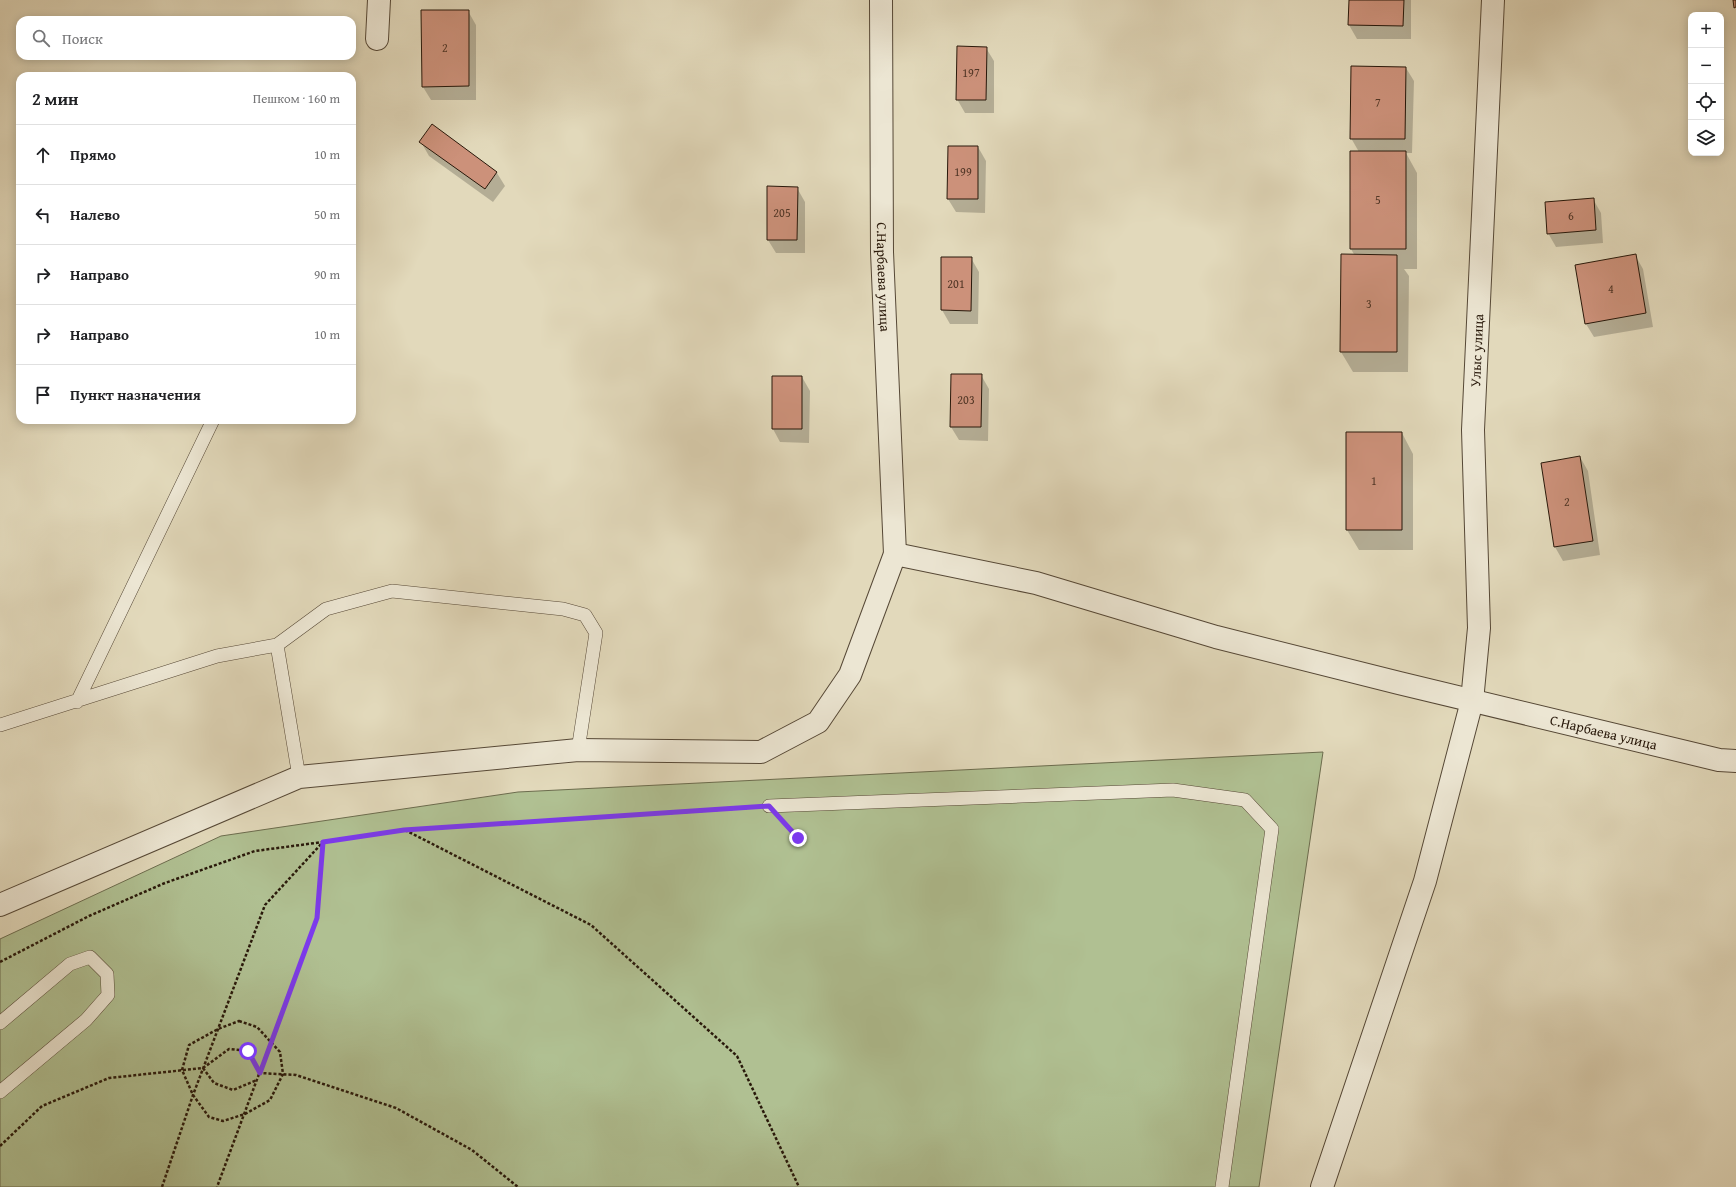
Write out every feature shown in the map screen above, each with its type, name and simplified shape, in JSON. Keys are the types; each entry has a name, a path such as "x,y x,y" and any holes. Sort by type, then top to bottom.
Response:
{"street":[{"path":"377,39 379,0"},
{"name":"С.Нарбаева улица","path":"881,0 882,252 895,554 1036,584 1216,637 1472,701 1719,760 1736,761"},
{"name":"Улыс улица","path":"1322,1187 1425,881 1472,701 1479,628 1474,430 1493,0"},
{"path":"0,906 299,777 578,750 761,752 818,722 850,676 895,554"}],"lane":[{"path":"77,702 211,424"},
{"path":"0,725 77,702 217,656 277,645 326,609 392,591 563,609 584,615 596,633 578,750"},
{"path":"277,645 299,777"},
{"path":"769,806 1173,790 1245,800 1272,829 1222,1187"},
{"path":"0,1024 70,964 90,957 107,974 108,996 90,1015 0,1092"}],"path":[{"path":"0,962 89,916 165,883 255,851 404,830 769,806 798,838"},
{"path":"404,830 591,925 737,1056 799,1187"},
{"path":"162,1187 193,1095 265,905 323,842"},
{"path":"217,1187 317,918 323,842"},
{"path":"239,1021 257,1027 272,1042 280,1052 283,1074 270,1100 245,1114 223,1121 209,1117 193,1095 182,1070 189,1045 218,1029 239,1021"},
{"path":"0,1146 42,1106 109,1078 203,1068 229,1049 248,1051 260,1073"},
{"path":"203,1068 214,1083 233,1090 257,1080"},
{"path":"260,1073 296,1075 396,1108 472,1150 518,1187"}],"green space":[{"path":"1323,752 1259,1187 0,1187 0,939 221,836 518,792"}],"building":[{"path":"1349,0 1404,0 1403,26 1348,25"},
{"path":"1733,0 1736,0 1736,7 1734,8"},
{"path":"421,10 469,10 469,86 422,87"},
{"path":"957,46 987,47 986,100 956,100"},
{"path":"1351,66 1406,67 1405,139 1350,139"},
{"path":"432,124 497,172 485,189 419,142"},
{"path":"948,146 978,146 978,199 947,199"},
{"path":"1350,151 1406,151 1406,249 1350,249"},
{"path":"767,186 798,187 797,240 767,240"},
{"path":"1594,198 1596,230 1547,234 1545,202"},
{"path":"1341,254 1397,255 1397,352 1340,352"},
{"path":"1636,254 1646,313 1585,324 1575,265"},
{"path":"941,257 972,257 971,311 941,310"},
{"path":"951,374 982,374 981,427 950,427"},
{"path":"772,376 802,376 802,429 772,429"},
{"path":"1346,432 1402,432 1402,530 1346,530"},
{"path":"1580,456 1593,541 1554,547 1541,463"}],"route":[{"path":"248,1051 260,1073 317,918 323,842 404,830 769,806 798,838"}]}
